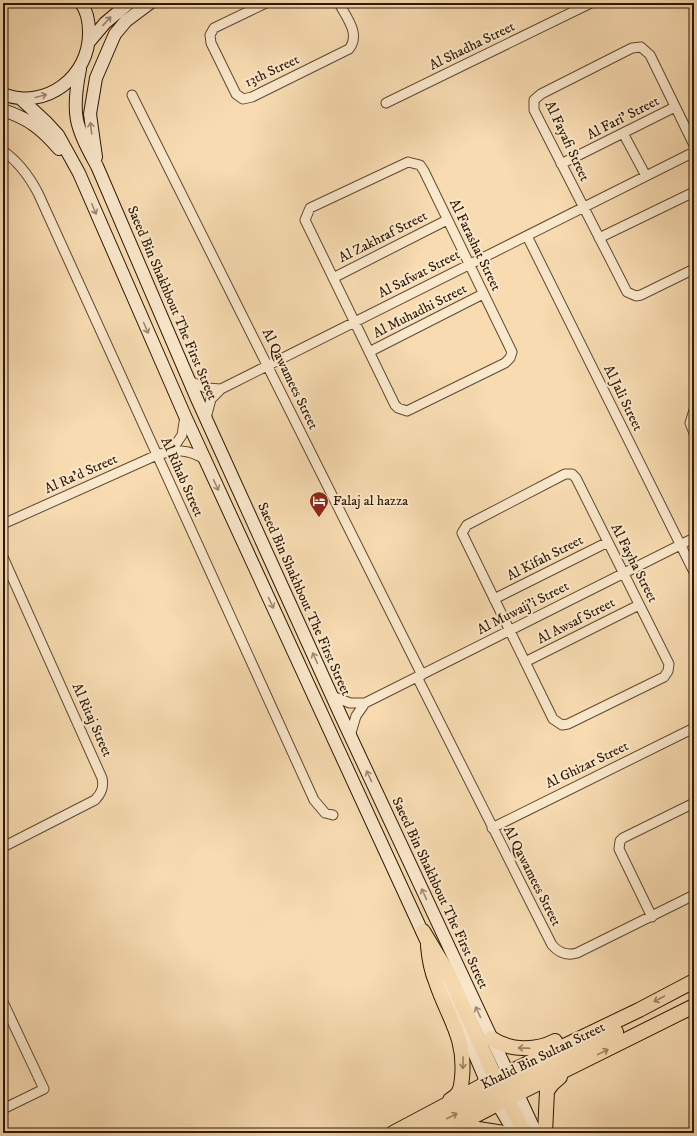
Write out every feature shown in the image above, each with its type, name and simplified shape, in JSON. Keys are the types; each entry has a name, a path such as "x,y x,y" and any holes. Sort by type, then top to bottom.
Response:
{"main road":[{"path":"81,3 89,24 89,42"},
{"path":"89,42 105,23 129,3"},
{"path":"97,166 90,114 96,78 115,34 126,21 150,3"},
{"name":"Saeed Bin Shakhbout The First Street","path":"89,42 80,69 76,91 75,116 82,139 97,166 189,380 350,736 490,1038 502,1089 515,1133"},
{"path":"3,94 20,98 32,98 55,91 65,84 80,69"},
{"name":"Saeed Bin Shakhbout The First Street","path":"20,98 47,122 58,135 79,173 204,459 423,931 428,946 502,1089 536,1133"},
{"path":"3,110 22,117 40,128 79,173"},
{"path":"423,931 447,971 502,1089 525,1133"},
{"path":"392,1133 405,1123 455,1097 460,1090 463,1061 461,1044 436,984 428,946"},
{"name":"Khalid Bin Sultan Street","path":"442,1133 502,1089 639,1010 694,981"},
{"name":"Khalid Bin Sultan Street","path":"392,1133 502,1089 581,1062 694,1006"},
{"path":"490,1038 510,1047 544,1046 611,1015 639,1010"},
{"path":"545,1133 546,1095 549,1087 581,1062"},
{"path":"417,1133 502,1089"},
{"path":"452,1133 478,1129 504,1133"}],"street":[{"name":"13th Street","path":"266,3 224,23 210,35 211,43 236,94 243,99 248,99 349,49 353,42 354,34 339,3"},
{"name":"Al Shadha Street","path":"386,104 591,3"},
{"name":"Al Fayafi Street","path":"694,145 648,52 641,47 632,48 540,94 534,100 534,110 624,288 631,295 641,295 694,269"},
{"name":"Al Qawamees Street","path":"132,96 268,365 492,828 552,945 564,954 572,954 652,917 694,895"},
{"name":"Al Fari' Street","path":"561,164 675,107"},
{"path":"623,133 646,176"},
{"name":"Al Rihab Street","path":"3,151 14,159 28,175 38,193 314,800 325,812 333,815"},
{"name":"Al Safwat Street","path":"206,418 212,400 221,389 694,152"},
{"name":"Al Farashat Street","path":"408,162 414,162 424,171 447,220 511,348 512,355 505,363 407,411 398,408 395,405 306,224 306,216 310,208 408,162"},
{"path":"599,238 694,192"},
{"name":"Al Zakhraf Street","path":"333,278 447,220"},
{"name":"Al Jali Street","path":"527,236 694,572"},
{"name":"Al Muhadhi Street","path":"369,352 483,294"},
{"path":"189,380 206,388 221,389"},
{"path":"694,410 690,423 694,433"},
{"path":"172,450 182,434 185,416"},
{"name":"Al Ra'd Street","path":"3,524 157,455 172,450 189,452 204,459"},
{"name":"Al Fayha Street","path":"565,474 572,474 576,478 623,574 668,661 669,668 664,677 568,724 562,725 553,719 463,536 463,530 467,525 565,474"},
{"name":"Al Muwaij'i Street","path":"365,704 694,538"},
{"name":"Al Kifah Street","path":"494,599 608,542"},
{"name":"Al Ritaj Street","path":"3,557 104,784 99,796 95,800 3,847"},
{"name":"Al Awsaf Street","path":"525,662 639,605"},
{"path":"332,696 350,703 365,704"},
{"path":"350,736 356,716 365,704"},
{"name":"Al Ghizar Street","path":"492,828 694,728"},
{"path":"652,917 618,850 618,845 623,838 694,802"},
{"path":"3,1002 44,1089 3,1109"}],"place":[{"name":"Falaj al hazza","path":"319,518"}]}
